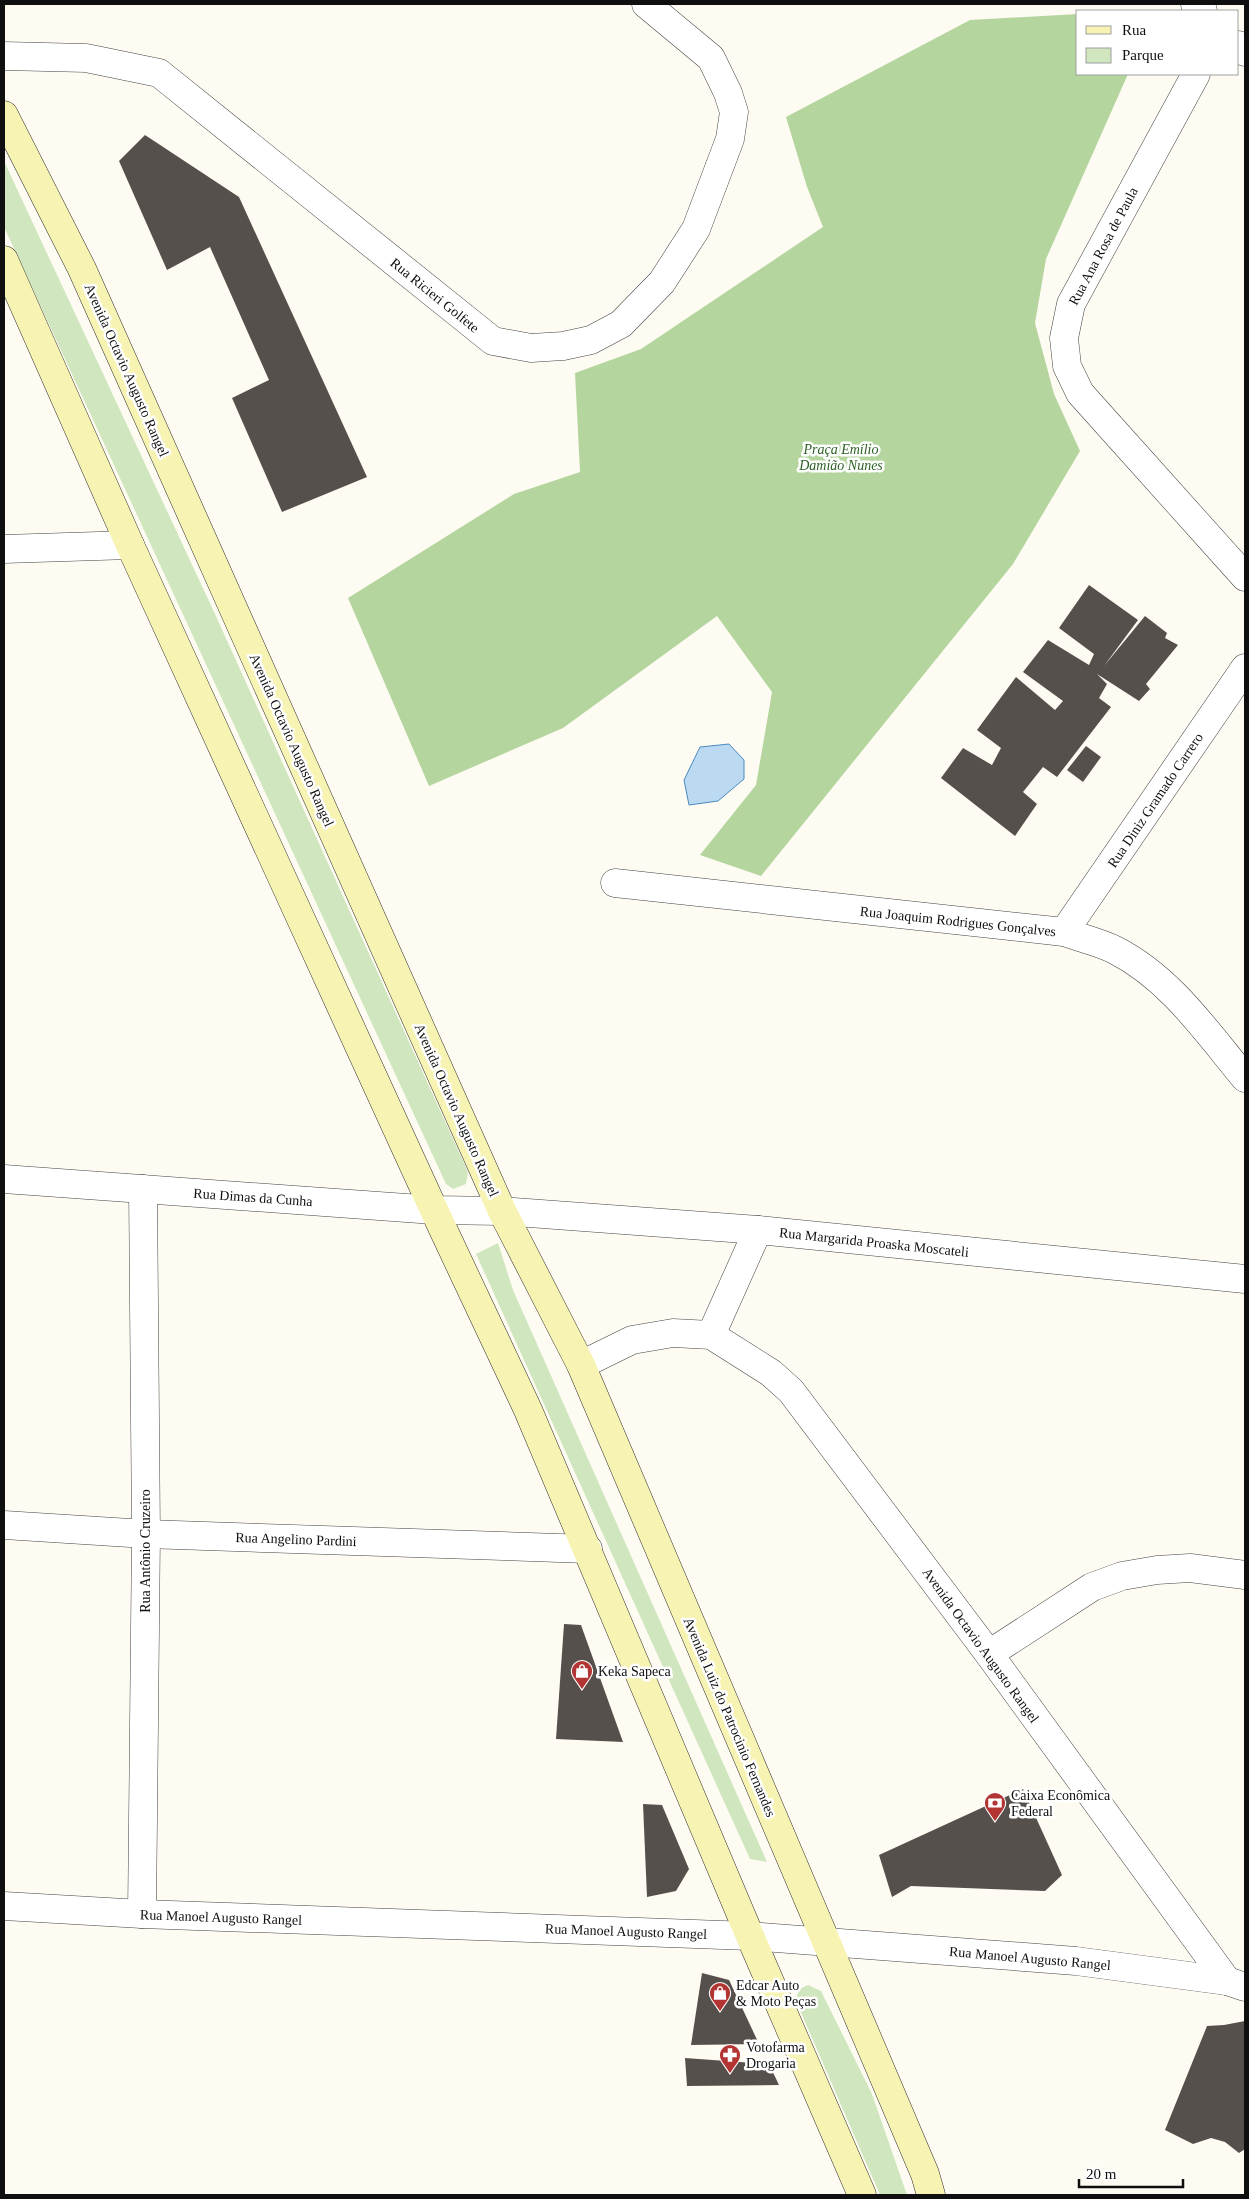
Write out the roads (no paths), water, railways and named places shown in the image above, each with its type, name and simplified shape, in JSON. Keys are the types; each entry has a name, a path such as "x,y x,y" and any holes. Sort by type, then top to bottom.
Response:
{"main road":[{"name":"Avenida Octavio Augusto Rangel","path":"4,115 82,269 502,1211 581,1365"},
{"path":"4,260 130,545 434,1210 528,1410 750,1936 862,2195"},
{"name":"Avenida Luiz do Patrocinio Fernandes","path":"581,1365 824,1941 925,2174 931,2195"}],"street":[{"name":"Rua Ricieri Golfete","path":"4,56 86,58 158,73 493,341 531,348 563,346 591,340 621,324 662,282 696,229 730,140 734,112 728,93 711,58 646,4"},
{"name":"Rua Ana Rosa de Paula","path":"1195,75 1071,304 1064,338 1066,366 1080,393 1245,577"},
{"path":"4,549 130,545"},
{"name":"Rua Diniz Gramado Carrero","path":"1064,932 1245,668"},
{"name":"Rua Joaquim Rodrigues Gonçalves","path":"615,882 1064,932 1114,949 1146,969 1179,999 1245,1078"},
{"name":"Rua Dimas da Cunha","path":"4,1178 434,1210 502,1211"},
{"name":"Rua Antônio Cruzeiro","path":"142,1914 146,1534 143,1189"},
{"name":"Rua Margarida Proaska Moscateli","path":"502,1211 758,1230 1245,1279"},
{"path":"581,1365 632,1340 673,1333 711,1335 758,1230"},
{"name":"Avenida Octavio Augusto Rangel","path":"711,1335 771,1373 792,1391 1236,1984"},
{"name":"Rua Angelino Pardini","path":"4,1525 146,1534 588,1549"},
{"path":"988,1654 1092,1587 1122,1576 1157,1570 1190,1568 1245,1575"},
{"name":"Rua Manoel Augusto Rangel","path":"4,1906 142,1914 750,1936 1076,1961 1236,1984"}],"water":[{"path":"729,744 744,760 744,779 718,801 689,805 684,780 700,747"}],"place":[{"name":"Keka Sapeca","path":"582,1690"},
{"name":"Caixa Econômica Federal","path":"995,1822"},
{"name":"Edcar Auto & Moto Peças","path":"720,2012"},
{"name":"Votofarma Drogaria","path":"730,2074"}],"park label":[{"name":"Praça Emílio Damião Nunes","path":"841,458"}]}
